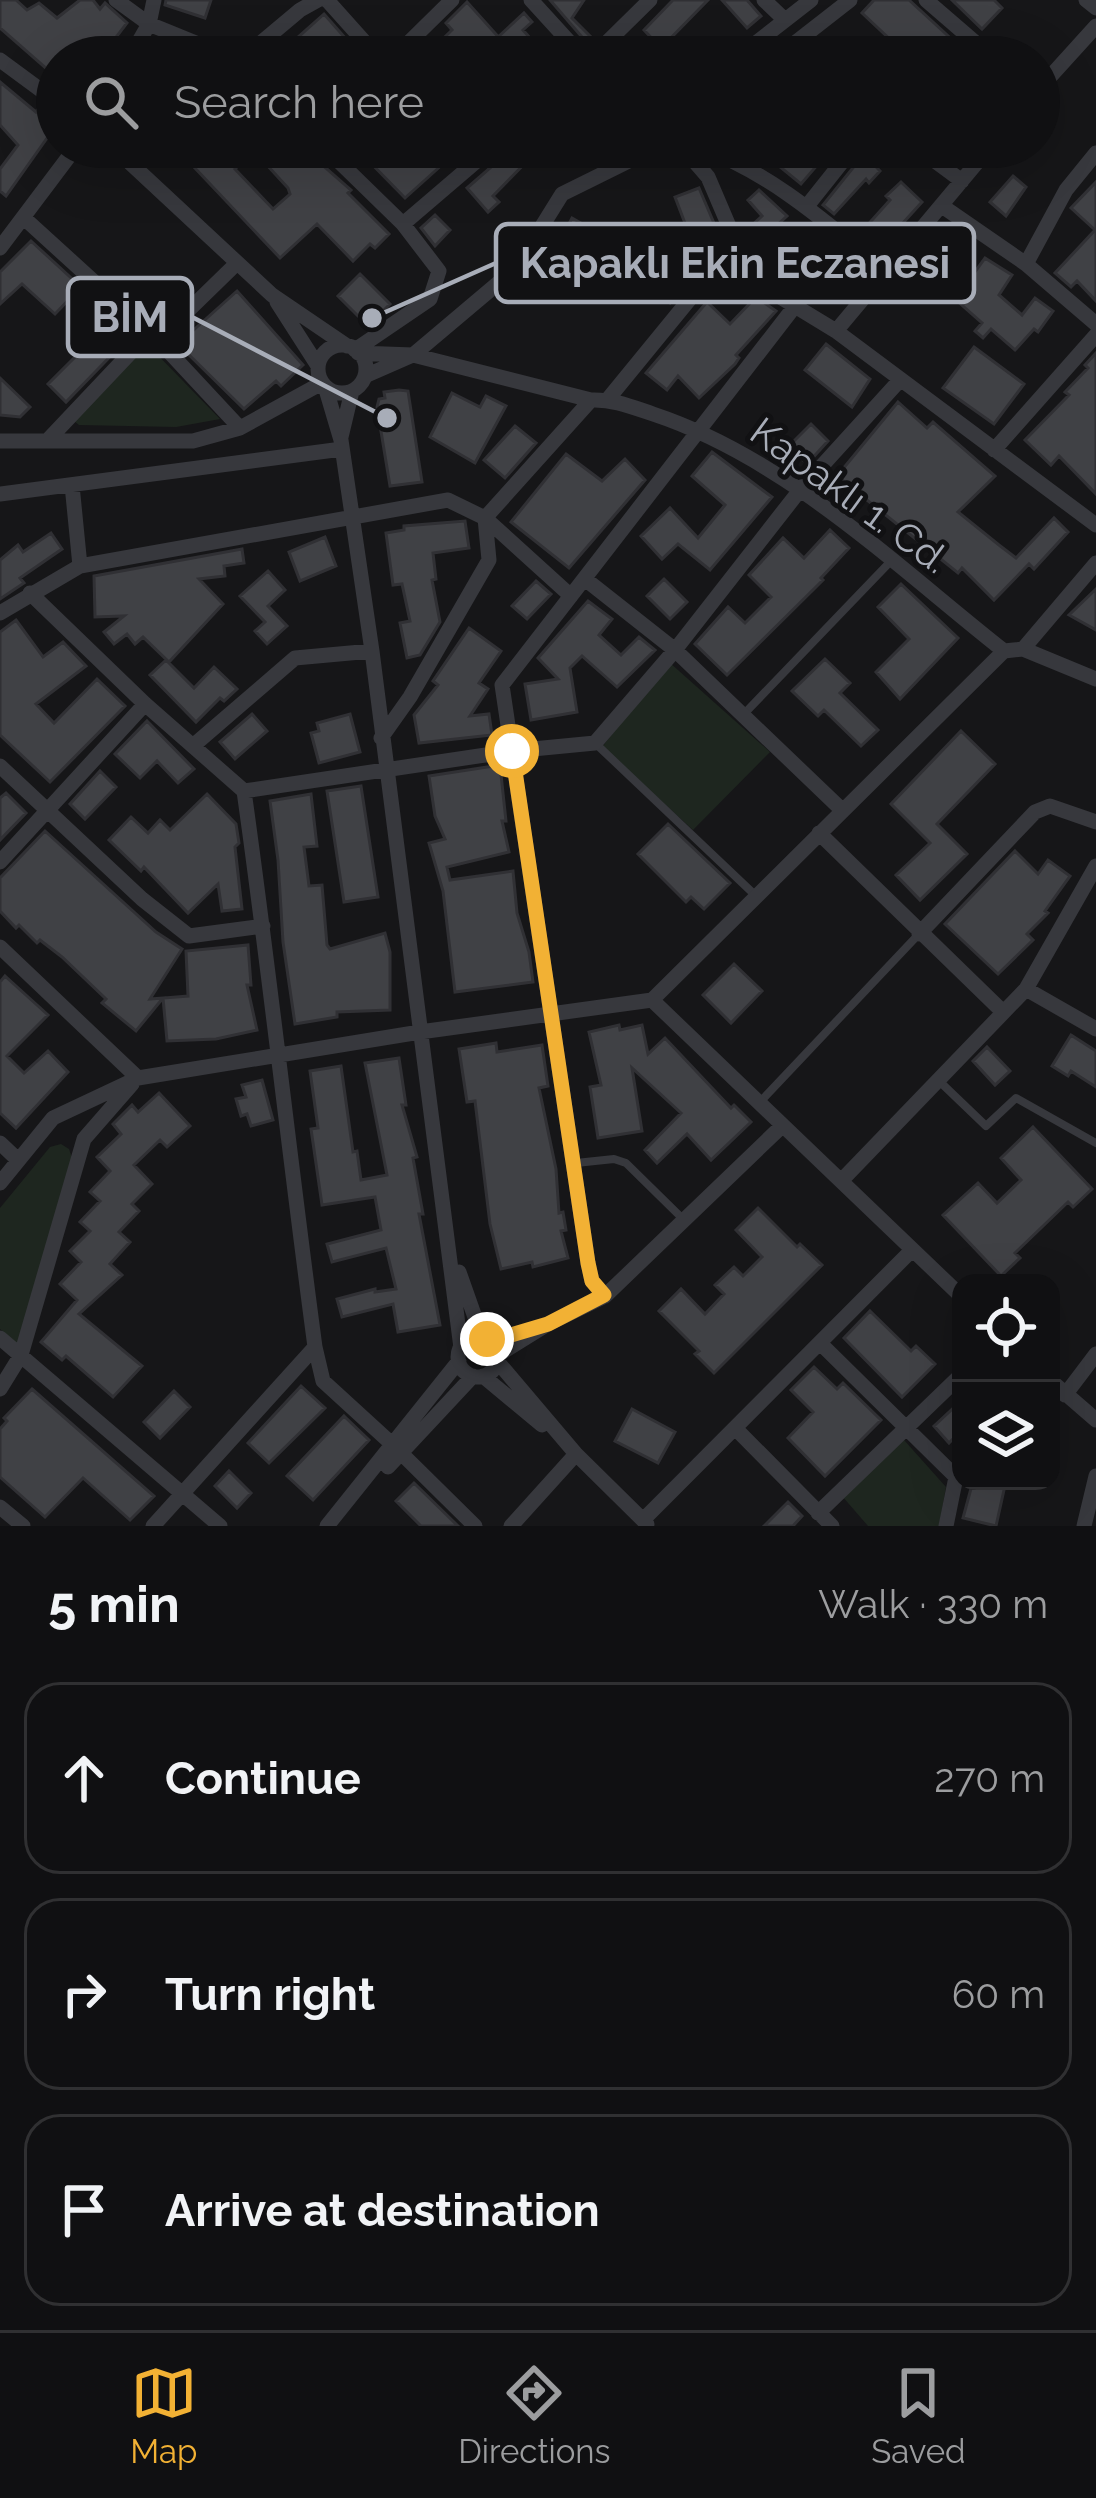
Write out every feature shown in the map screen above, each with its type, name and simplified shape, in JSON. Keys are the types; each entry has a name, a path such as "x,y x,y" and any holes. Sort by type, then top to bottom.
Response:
{"street":[{"path":"116,0 149,24 178,36"},
{"path":"142,36 154,0"},
{"path":"265,36 296,5 318,0"},
{"path":"327,0 359,36"},
{"path":"415,36 452,0"},
{"path":"531,0 564,36"},
{"path":"613,36 650,0"},
{"path":"764,0 785,20"},
{"path":"764,36 811,0"},
{"path":"804,36 850,0"},
{"path":"926,0 968,36"},
{"path":"1086,0 1096,8"},
{"path":"1060,65 1096,26"},
{"path":"0,60 36,86"},
{"path":"1026,264 1066,190 1096,153"},
{"path":"0,248 6,229 24,218 61,168"},
{"path":"135,168 272,295 353,349 365,367 364,376"},
{"path":"346,168 403,224 439,271 430,299 353,349 328,350 321,378 341,445 371,651 460,1354 478,1376 576,1454 646,1523 912,1250"},
{"path":"403,224 469,168"},
{"path":"341,445 352,391 364,376 413,355 516,268 562,194 615,168"},
{"path":"700,168 752,280"},
{"path":"748,168 807,206 888,273"},
{"path":"807,206 837,168"},
{"path":"944,168 962,181"},
{"path":"836,331 973,168"},
{"path":"942,206 1026,264 1096,324"},
{"path":"24,218 154,336 240,428"},
{"path":"47,441 237,263"},
{"path":"381,739 410,698 489,560 485,518 707,278 752,280 836,331 1096,525"},
{"path":"272,295 321,378 333,392 352,391"},
{"path":"604,1295 592,1281 502,685 795,306"},
{"path":"994,450 1096,335"},
{"name":"Kapaklı 1. Cd.","path":"353,349 413,355 703,430 800,490 1004,651"},
{"path":"0,441 194,441 240,428 321,378"},
{"path":"244,791 595,743 675,650 800,490 900,380"},
{"path":"0,494 341,445"},
{"path":"72,485 80,566"},
{"path":"0,613 80,566 448,500 485,518 571,596"},
{"path":"1023,649 1096,563"},
{"path":"585,579 675,650 842,810"},
{"path":"30,593 244,791 323,1381 475,1526"},
{"path":"0,1183 53,1118 138,1078 652,1000 1004,651 1023,649 1096,679"},
{"path":"194,745 295,658 371,651"},
{"path":"0,862 145,704"},
{"path":"0,766 188,937 263,926"},
{"path":"919,934 1035,812 1056,807 1096,822"},
{"path":"819,833 1002,1011"},
{"path":"842,1180 1026,989 1096,866"},
{"path":"0,947 138,1078"},
{"path":"1026,989 1096,1029"},
{"path":"652,1000 952,1288"},
{"path":"0,1389 21,1355 84,1139 138,1078"},
{"path":"330,1526 397,1449 478,1376 492,1348 604,1295 782,1126"},
{"path":"0,1143 18,1160"},
{"path":"449,1244 492,1348 576,1454"},
{"path":"0,1339 220,1526"},
{"path":"397,1449 470,1339 492,1348"},
{"path":"821,1344 956,1477 946,1526"},
{"path":"153,1526 315,1346"},
{"path":"1065,1395 1096,1354"},
{"path":"818,1513 954,1382"},
{"path":"1052,1382 1096,1420"},
{"path":"736,1430 832,1526"},
{"path":"511,1526 576,1454"},
{"path":"1084,1526 1096,1476"},
{"path":"0,1507 23,1526"}],"lane":[{"path":"742,715 890,562"},
{"path":"595,743 756,896"},
{"path":"759,1103 919,934"},
{"path":"937,1079 986,1126 1016,1098 1096,1143"},
{"path":"574,1163 621,1160 684,1220"}],"shaded area":[{"path":"147,344 220,419 176,427 79,425 74,421"},
{"path":"669,662 770,752 693,830 602,747"},
{"path":"61,1144 69,1149 73,1161 17,1345 0,1329 0,1208 50,1147"},
{"path":"904,1440 946,1487 939,1526 868,1526 842,1496"}],"building":[{"path":"0,0 16,0 27,10 39,3 57,18 80,0 93,0 100,9 105,3 127,23 117,36 36,36 36,60 0,28"},
{"path":"166,0 211,0 205,18 165,5"},
{"path":"550,0 584,0 572,18 590,36 581,36"},
{"path":"673,0 708,0 673,36 650,36 644,30"},
{"path":"722,0 747,0 761,16 747,28"},
{"path":"874,0 909,0 948,36 886,36 862,13"},
{"path":"952,0 994,0 1002,8 982,29"},
{"path":"467,2 498,36 446,36 452,30 446,23"},
{"path":"524,13 532,22 523,30 528,36 499,36"},
{"path":"324,14 343,36 299,36"},
{"path":"0,82 36,112 36,154 6,196 0,191 0,169 18,145 0,125"},
{"path":"195,168 236,168 273,209 290,194 270,168 326,168 389,234 353,261 317,224 280,258"},
{"path":"376,168 438,168 405,198"},
{"path":"490,168 520,168 493,196 499,202 488,212 467,188"},
{"path":"781,168 815,168 801,184"},
{"path":"853,168 880,171 869,183 866,179 834,214 823,205"},
{"path":"1013,176 1026,187 1006,216 990,202"},
{"path":"901,182 922,202 882,246 864,229"},
{"path":"1096,182 1096,301 1077,281 1071,287 1055,273 1095,230 1071,208"},
{"path":"699,188 722,242 696,252 675,197"},
{"path":"759,190 787,216 760,241 749,228 762,216 748,200"},
{"path":"435,215 450,230 435,246 421,228"},
{"path":"572,218 620,245 600,279 553,254"},
{"path":"31,241 81,287 55,314 22,284 0,304 0,272"},
{"path":"643,258 682,286 670,303 630,277"},
{"path":"985,258 1012,275 999,295 1022,315 1035,298 1053,311 1038,332 1034,329 1015,350 991,329 983,338 975,331 982,323 955,299"},
{"path":"360,274 390,304 368,326 338,296"},
{"path":"237,291 303,365 281,386 276,381 244,409 178,344"},
{"path":"756,297 776,311 736,355 735,364 699,398 678,376 667,390 646,373 707,302 730,324"},
{"path":"109,314 130,336 66,402 48,384 87,345 82,340"},
{"path":"826,344 870,379 852,407 805,370"},
{"path":"974,347 1024,384 994,424 943,388"},
{"path":"1096,353 1096,494 1059,456 1051,465 1025,440 1069,395 1065,392"},
{"path":"0,378 30,407 20,417 0,415"},
{"path":"408,391 422,482 390,486 377,407 384,392"},
{"path":"452,393 480,407 486,396 506,406 475,463 430,437"},
{"path":"898,402 927,428 933,422 995,476 958,512 1016,558 1054,518 1068,532 1034,569 1029,564 994,600 962,568 958,573 837,476"},
{"path":"811,424 828,441 807,464 789,446"},
{"path":"515,426 536,443 505,478 484,460"},
{"path":"712,452 772,497 710,570 678,544 662,559 641,536 670,508 698,538 725,505 692,476"},
{"path":"566,454 602,481 625,459 645,480 569,568 511,522"},
{"path":"465,521 469,548 433,553 436,579 432,580 440,622 420,655 407,658 400,623 410,621 402,584 393,585 386,533 404,530 404,526"},
{"path":"830,530 849,548 727,675 695,644 728,607 745,623 771,597 749,575 783,538 804,558"},
{"path":"51,533 62,549 20,578 24,583 0,599 0,560 18,545 23,552"},
{"path":"325,537 336,566 300,581 289,552"},
{"path":"242,549 244,563 224,566 225,576 199,579 223,604 169,662 143,637 135,644 127,634 114,644 104,632 124,616 95,617 94,576"},
{"path":"268,571 285,590 268,606 287,626 267,644 255,631 265,622 240,596"},
{"path":"664,579 687,602 670,619 647,596"},
{"path":"536,581 551,594 527,619 512,606"},
{"path":"901,584 958,638 900,699 876,672 909,639 878,607"},
{"path":"1096,589 1096,630 1069,615"},
{"path":"588,601 612,619 599,635 621,655 639,637 655,650 617,687 582,656 570,668 577,712 531,720 525,684 558,679 538,658"},
{"path":"16,620 43,657 63,642 86,666 36,704 54,723 97,679 125,706 50,782 0,735 0,632"},
{"path":"469,628 501,651 479,683 488,689 470,716 489,714 492,735 419,743 414,715 438,685 433,681"},
{"path":"825,659 850,683 840,693 878,730 861,746 824,710 818,716 792,691"},
{"path":"166,660 194,688 214,667 237,689 224,701 220,698 196,722 150,675"},
{"path":"252,714 267,731 235,759 220,742"},
{"path":"350,714 360,752 319,763 311,733 319,731 317,723"},
{"path":"147,721 194,769 178,783 157,761 140,778 115,754"},
{"path":"961,731 995,764 937,824 967,854 920,900 896,875 930,843 891,804"},
{"path":"500,765 506,821 502,821 509,852 447,867 450,880 513,871 533,982 455,992 443,891 429,843 445,839 435,816 429,776"},
{"path":"100,771 116,787 85,819 70,804"},
{"path":"361,786 378,897 344,902 327,791"},
{"path":"6,793 26,813 0,840 0,798"},
{"path":"207,794 236,824 242,909 222,911 218,884 188,913 144,867 141,871 109,840 131,817 148,833 160,820 170,830"},
{"path":"311,794 317,846 304,847 309,886 322,885 327,945 330,949 385,933 390,952 390,1010 337,1012 337,1017 295,1024 270,801"},
{"path":"668,824 730,883 704,909 691,897 686,902 638,854"},
{"path":"45,831 156,932 182,949 150,999 163,998 136,1031 102,1003 106,999 62,957 40,940 37,943 19,925 16,928 0,911 0,878"},
{"path":"1015,851 1038,874 1048,860 1070,876 1045,911 1048,913 1027,934 1033,940 998,974 945,924"},
{"path":"248,945 251,985 247,985 257,1030 216,1039 167,1041 163,998 188,996 186,951"},
{"path":"734,964 762,991 731,1023 703,995"},
{"path":"5,976 48,1015 7,1056 24,1073 48,1051 68,1072 16,1128 0,1113 0,982"},
{"path":"619,1025 620,1030 642,1025 648,1054 665,1038 731,1108 734,1105 751,1122 711,1160 687,1134 657,1163 645,1150 681,1113 632,1068 642,1131 598,1138 590,1087 601,1085 589,1032"},
{"path":"1071,1035 1096,1051 1096,1087 1071,1071 1068,1076 1052,1066"},
{"path":"496,1043 497,1052 542,1045 548,1086 539,1088 568,1258 533,1267 532,1262 501,1269 490,1224 475,1101 467,1102 459,1049"},
{"path":"987,1047 1010,1071 995,1085 973,1061"},
{"path":"399,1058 406,1105 402,1105 417,1157 413,1158 423,1214 419,1214 440,1325 398,1332 393,1304 342,1317 337,1299 396,1289 386,1248 332,1262 327,1244 381,1230 375,1197 322,1205 311,1129 318,1128 310,1071 341,1066 361,1180 387,1175 365,1063"},
{"path":"262,1080 273,1120 251,1126 247,1114 241,1116 236,1099 246,1097 242,1085"},
{"path":"159,1093 190,1126 167,1147 160,1140 134,1165 152,1184 132,1204 139,1211 119,1232 130,1242 110,1264 122,1275 79,1314 142,1366 113,1397 66,1356 62,1360 41,1342 77,1300 60,1284 81,1262 70,1251 90,1231 80,1222 100,1201 90,1192 110,1171 97,1157 121,1134 113,1124 132,1105 138,1112"},
{"path":"1033,1127 1092,1189 1073,1207 1068,1202 1015,1253 1020,1258 1003,1274 943,1215 978,1183 997,1203 1021,1180 1001,1158"},
{"path":"758,1208 822,1265 714,1373 659,1311 681,1289 705,1314 724,1294 715,1285 734,1267 743,1276 762,1257 736,1230"},
{"path":"870,1311 911,1351 916,1346 935,1364 902,1397 844,1338"},
{"path":"814,1367 837,1389 843,1383 881,1420 825,1476 788,1438 813,1412 791,1390"},
{"path":"301,1386 325,1408 269,1463 248,1443"},
{"path":"32,1389 154,1496 130,1520 83,1478 45,1517 0,1477 4,1418"},
{"path":"174,1391 190,1407 160,1438 144,1422"},
{"path":"632,1409 675,1432 658,1463 615,1441"},
{"path":"952,1409 949,1443 934,1426"},
{"path":"344,1416 369,1440 313,1500 287,1476"},
{"path":"229,1471 251,1493 237,1508 215,1486"},
{"path":"414,1483 458,1526 421,1526 396,1501"},
{"path":"971,1490 1004,1490 996,1526 963,1518"},
{"path":"788,1502 802,1516 793,1526 764,1526"}],"place":[{"name":"Kapaklı Ekin Eczanesi","path":"372,318"},
{"name":"BİM","path":"387,418"}],"route":[{"path":"487,1339 548,1324 604,1295 592,1281 588,1263 512,751"}]}
